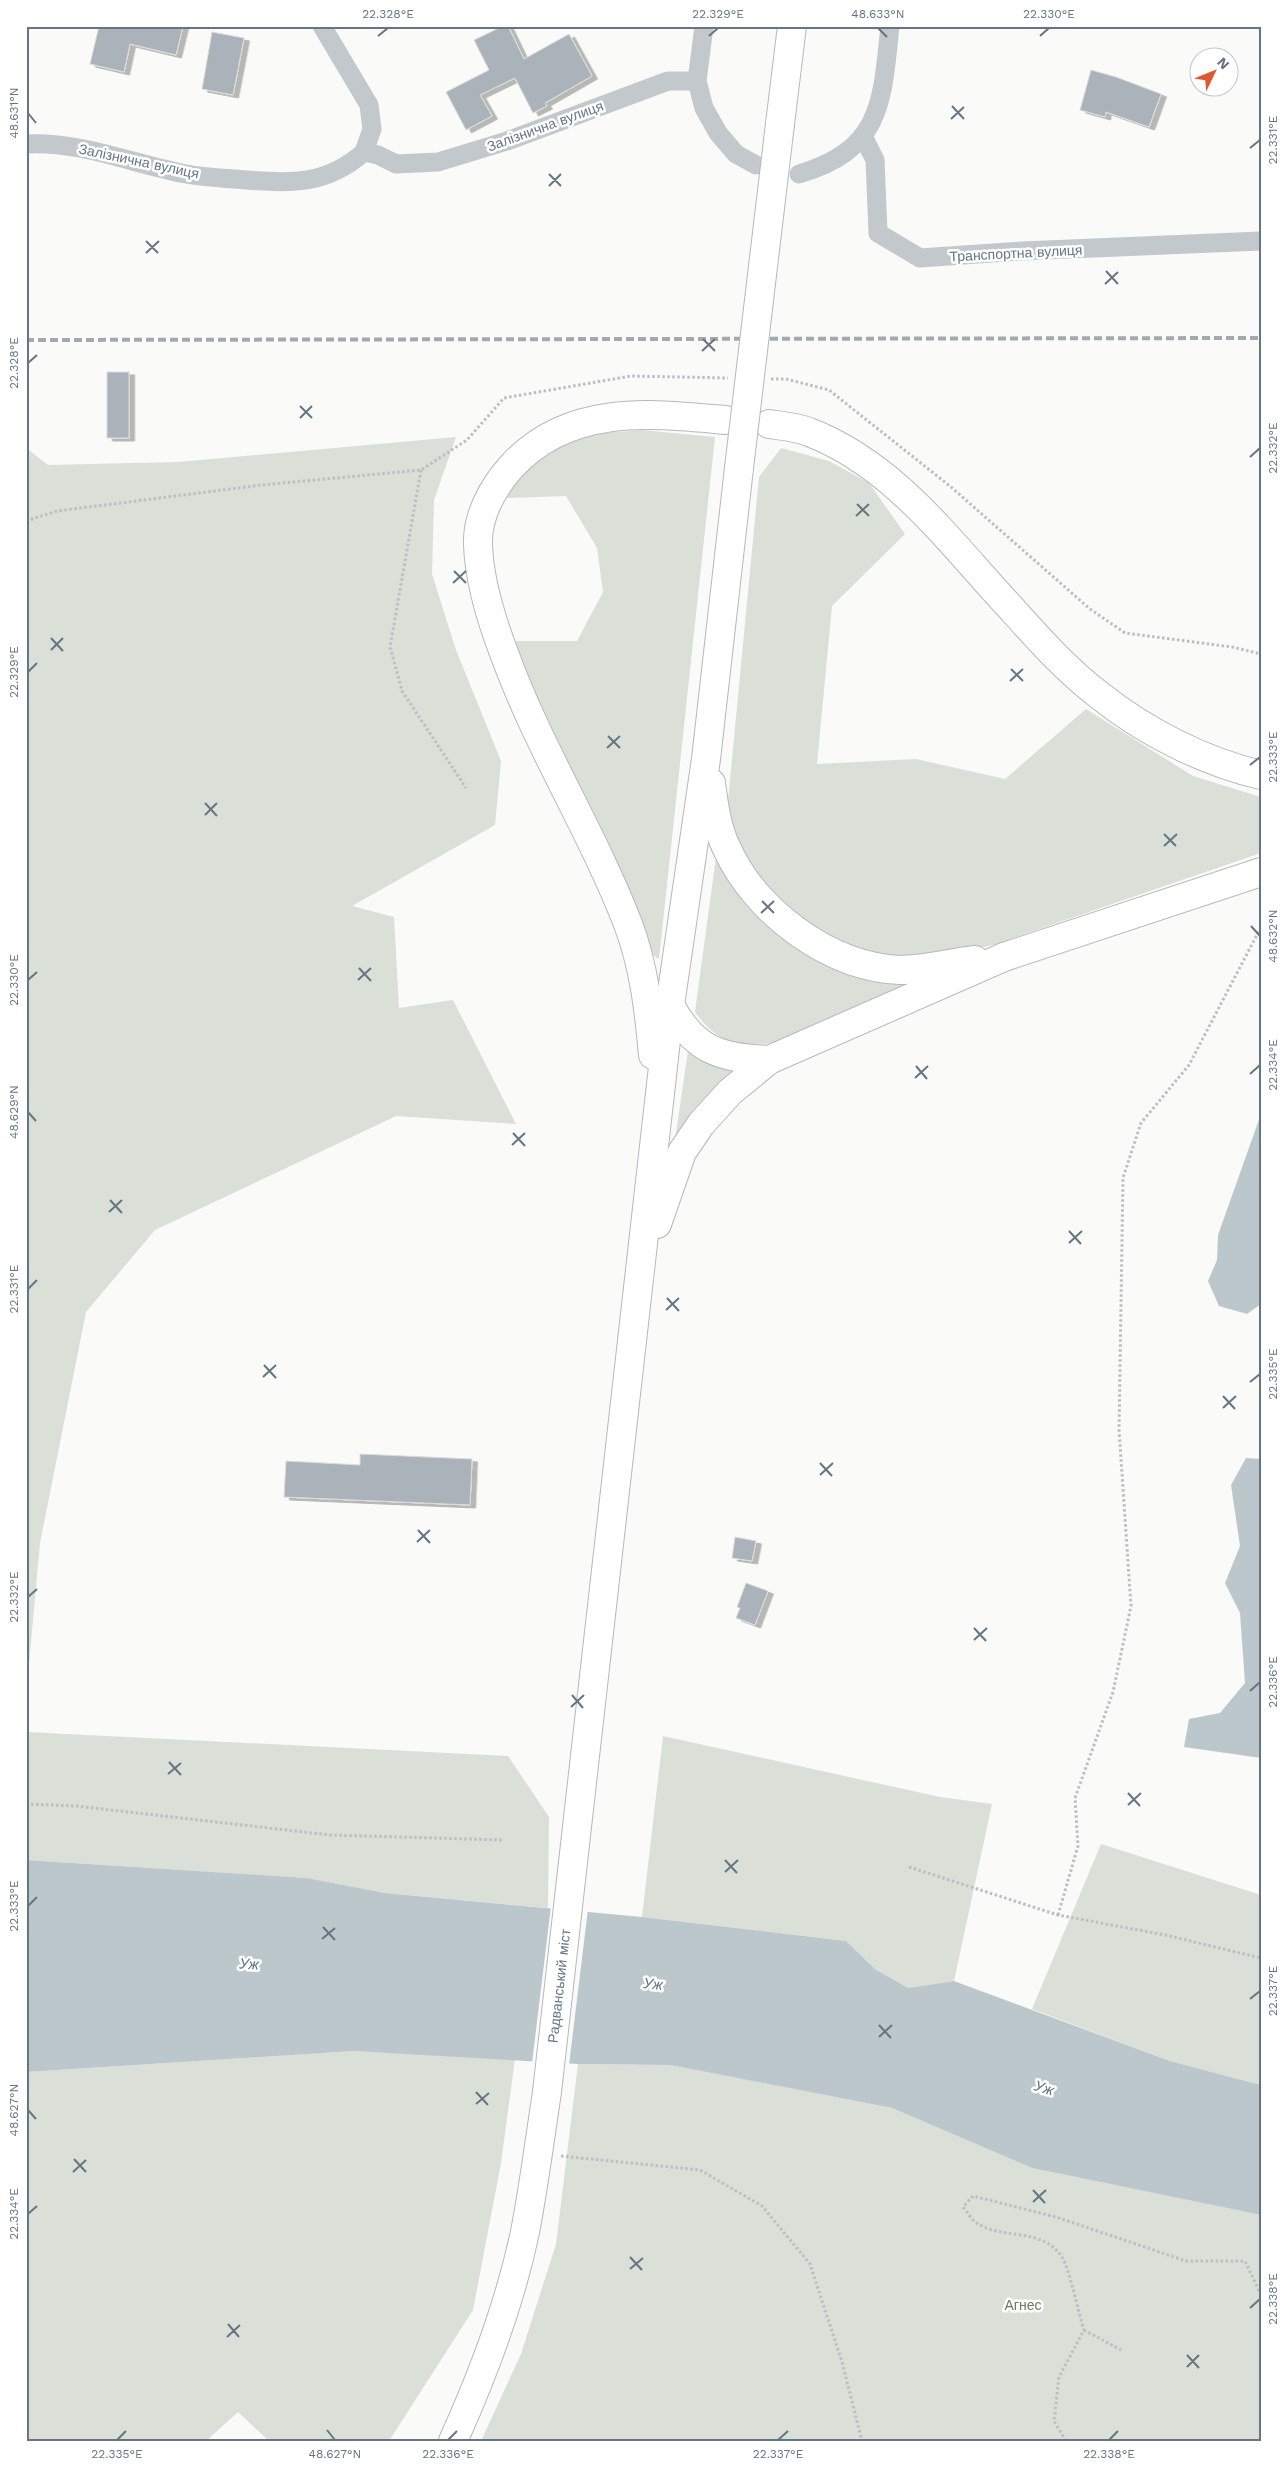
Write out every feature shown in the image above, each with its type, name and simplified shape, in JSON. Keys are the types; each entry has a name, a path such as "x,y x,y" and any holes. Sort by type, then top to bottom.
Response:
{"main road":[{"path":"640,1272 670,1005 706,759 792,26"},
{"path":"659,1101 642,974 628,925 575,806 516,686 494,625 483,580 478,543 485,506 501,478 521,456 547,436 569,425 600,418 636,415 725,420"},
{"path":"769,424 808,432 842,448 881,474 919,507 1011,608 1098,695 1165,738 1208,757 1261,775"},
{"path":"706,759 718,826 727,850 744,878 773,912 806,939 831,953 860,963 900,970 1004,957"},
{"path":"640,1272 682,1152 701,1124 730,1092 769,1060 1004,957 1261,872"},
{"path":"670,1005 682,1028 700,1043 718,1053 741,1059 769,1060"},
{"name":"Радванський міст","path":"452,2441 477,2382 513,2280 538,2155 579,1816 640,1272"}],"street":[{"path":"322,26 369,105 372,129 364,152"},
{"path":"704,26 696,81 704,108 718,133 736,154 756,166"},
{"path":"799,174 831,161 863,136 875,119 883,93 890,26"},
{"name":"Залізнична вулиця","path":"26,144 65,145 188,174 259,181 308,180 332,175 350,165 364,152 378,155 396,164 438,162 507,142 668,81 696,81"},
{"name":"Транспортна вулиця","path":"863,136 875,160 878,233 920,258 1261,241"}],"path":[{"path":"26,521 57,511 262,485 421,470 467,440 504,398 631,376 738,378"},
{"path":"767,379 786,379 829,390 951,487 1090,609 1125,632 1232,647 1261,654"},
{"path":"421,470 390,647 402,692 466,788"},
{"path":"1058,1915 1078,1846 1075,1798 1112,1692 1131,1606 1119,1430 1123,1178 1141,1123 1190,1065 1261,927"},
{"path":"26,1804 76,1806 330,1835 503,1840"},
{"path":"909,1867 1058,1915 1165,1934 1261,1958"},
{"path":"538,2155 587,2158 700,2170 762,2206 810,2264 842,2362 862,2441"},
{"path":"1066,2441 1054,2421 1059,2377 1084,2330 1063,2258 1052,2246 1029,2235 999,2231 976,2222 963,2207 973,2196 1056,2216 1186,2261 1245,2261 1261,2295"},
{"path":"1084,2330 1121,2350"}],"green space":[{"path":"642,430 715,437 659,959 654,956 528,687 511,641 577,641 603,592 597,548 566,496 505,498 518,479 535,461 567,441 601,433"},
{"path":"456,437 434,500 432,574 456,650 501,761 495,825 352,906 394,917 399,1008 453,1000 516,1124 396,1116 155,1230 86,1312 40,1543 26,1697 26,448 48,465 178,462"},
{"path":"781,448 829,461 869,483 905,534 832,606 817,764 916,759 1005,779 1086,709 1193,776 1261,797 1261,853 993,945 928,959 877,959 836,943 776,901 736,847 728,801 759,477"},
{"path":"716,857 790,937 907,983 904,988 777,1042 752,1045 741,1044 721,1037 712,1031 695,1012"},
{"path":"689,1044 746,1069 674,1147"},
{"path":"26,1732 508,1756 549,1817 548,1908 385,1893 307,1878 26,1860"},
{"path":"663,1736 940,1797 992,1804 954,1981 908,1988 875,1969 846,1941 642,1917"},
{"path":"1101,1844 1261,1895 1261,2085 1170,2061 1032,2009"},
{"path":"354,2051 515,2059 501,2163 473,2310 389,2441 269,2441 238,2412 206,2441 26,2441 26,2072"},
{"name":"Агнес","path":"578,2064 670,2065 892,2108 1032,2168 1261,2215 1261,2441 481,2441 521,2354 556,2244"}],"water":[{"path":"1261,1114 1261,1304 1247,1314 1219,1306 1208,1281 1217,1260 1218,1235"},
{"path":"1246,1458 1261,1459 1261,1758 1184,1747 1189,1719 1220,1713 1245,1683 1240,1613 1225,1583 1240,1546 1231,1485"},
{"name":"Уж","path":"26,1860 307,1878 385,1893 642,1917 846,1941 875,1969 908,1988 954,1981 1170,2061 1261,2085 1261,2215 1032,2168 892,2108 670,2065 578,2064 354,2051 26,2072"}],"pier":[{"path":"551,1906 588,1909 569,2065 532,2063"}],"building":[{"path":"99,26 183,26 176,55 130,44 124,72 90,64"},
{"path":"503,26 508,26 524,59 569,34 592,76 545,103 547,106 533,113 515,78 480,95 492,116 466,130 446,92 489,70 474,40"},
{"path":"212,32 244,38 233,95 202,89"},
{"path":"1091,70 1161,94 1149,127 1106,112 1105,117 1080,110"},
{"path":"107,372 129,372 129,438 107,438"},
{"path":"360,1454 472,1459 470,1505 284,1497 286,1461 360,1465"},
{"path":"735,1537 756,1541 752,1561 732,1558"},
{"path":"746,1583 768,1591 755,1625 736,1618 740,1608 737,1607"}],"railway":[{"path":"26,340 1261,338"}]}
